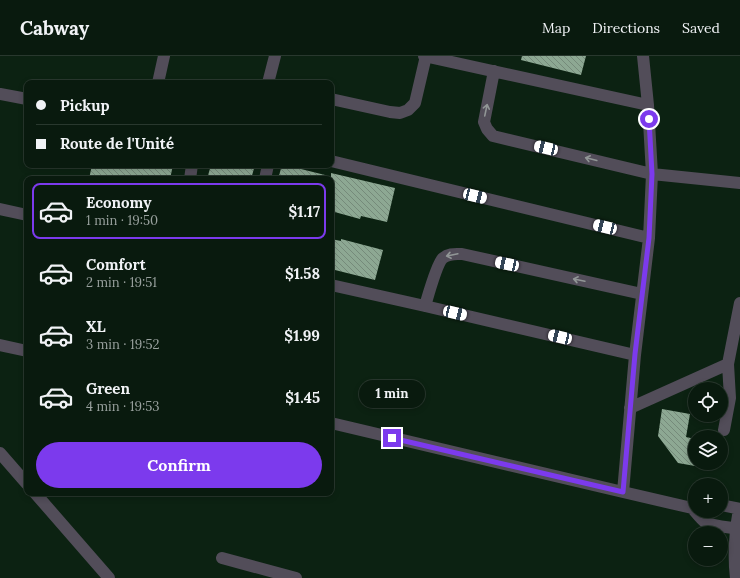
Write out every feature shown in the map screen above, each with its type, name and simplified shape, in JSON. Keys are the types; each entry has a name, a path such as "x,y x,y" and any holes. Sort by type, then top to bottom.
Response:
{"street":[{"path":"159,80 164,56"},
{"path":"269,80 275,56"},
{"path":"334,100 390,112 400,113 408,110 415,103 425,56 648,105"},
{"path":"623,492 635,354 649,238 652,174 644,56"},
{"path":"494,71 484,122 487,129 493,136 652,174 740,183"},
{"path":"0,94 24,98"},
{"path":"334,162 649,238"},
{"path":"0,209 24,214"},
{"path":"425,306 439,264 443,258 451,254 462,254 642,294"},
{"path":"334,286 635,354"},
{"path":"724,430 730,398 728,364 740,303"},
{"path":"0,345 24,350"},
{"path":"630,408 728,364"},
{"path":"334,424 688,506"},
{"path":"0,453 24,481"},
{"path":"38,496 109,578"},
{"path":"728,506 740,509 734,553 736,578"},
{"path":"701,518 706,522 715,525 738,528"},
{"path":"222,558 296,578"}],"building":[{"path":"522,56 586,56 581,75 521,60"},
{"path":"91,168 172,168 171,176 90,176"},
{"path":"210,168 254,168 252,176 208,176"},
{"path":"281,168 297,168 325,175 325,176 279,176"},
{"path":"331,173 395,188 387,222 361,216 360,219 334,212 334,176 331,176"},
{"path":"341,239 383,250 375,280 334,270 334,240 341,241"},
{"path":"662,409 688,414 689,422 686,437 688,437 688,465 678,463 658,436"}],"route":[{"path":"392,438 623,492 635,354 649,238 652,174 649,119"}]}
